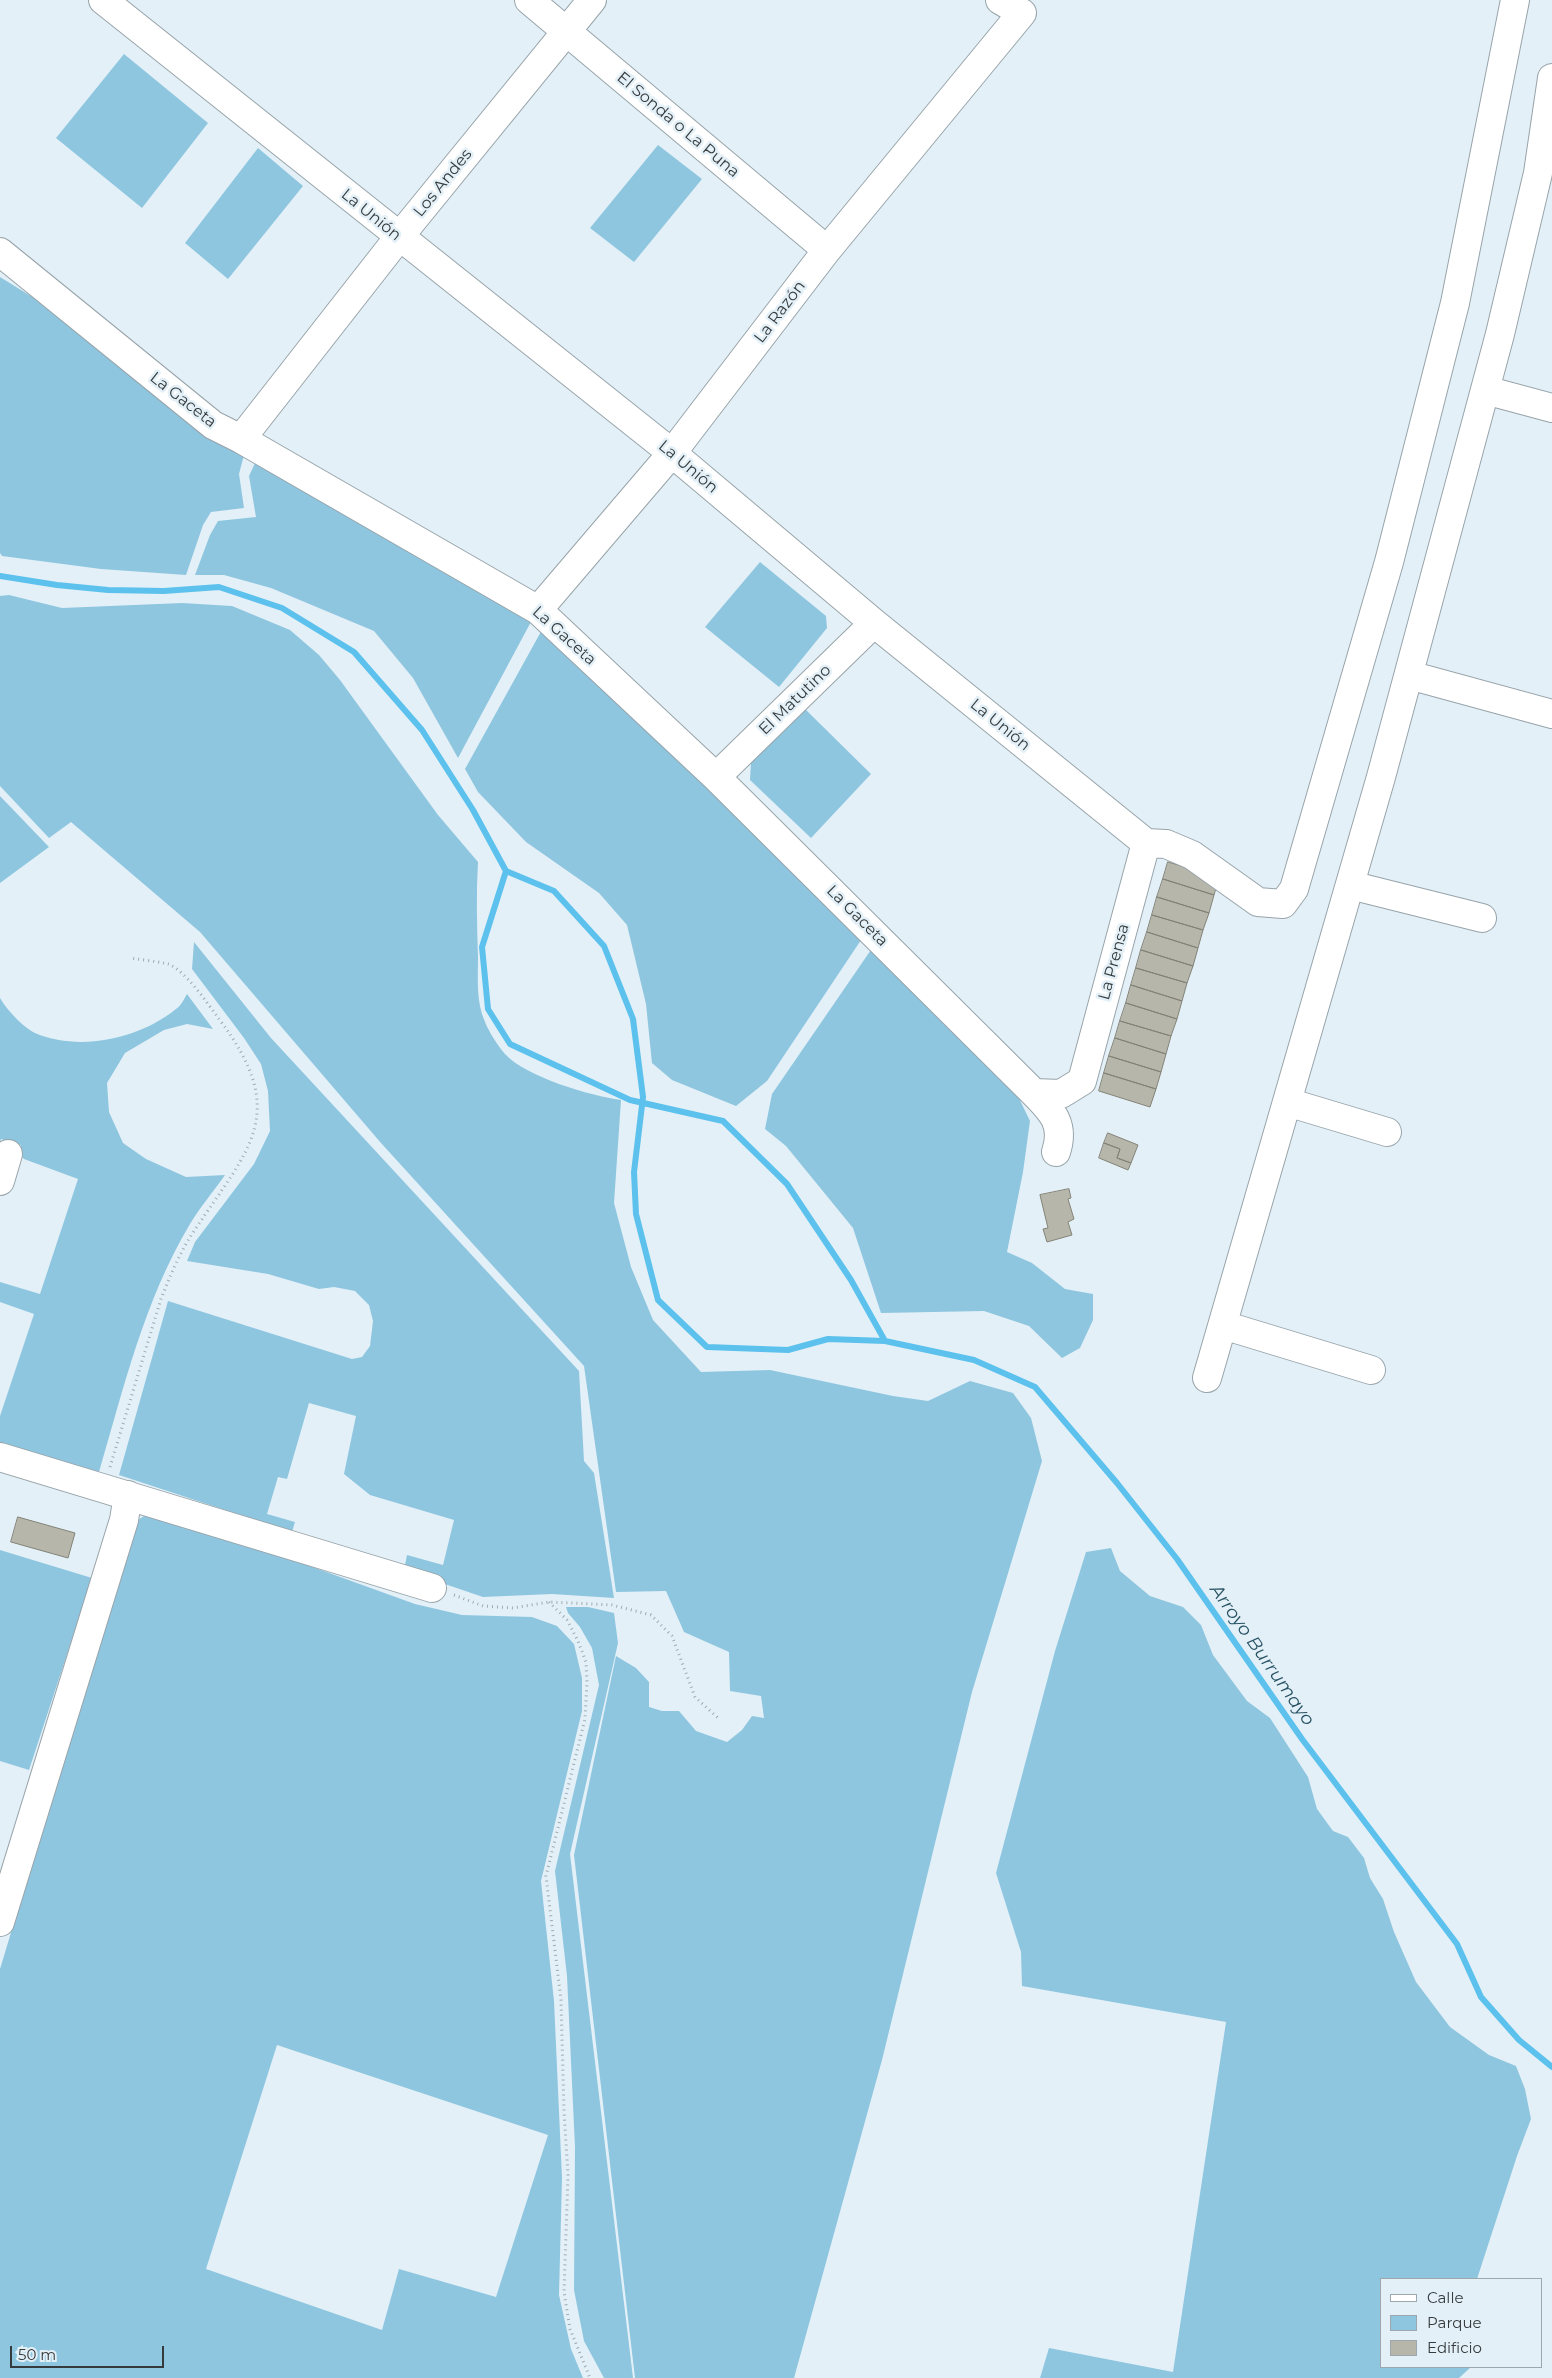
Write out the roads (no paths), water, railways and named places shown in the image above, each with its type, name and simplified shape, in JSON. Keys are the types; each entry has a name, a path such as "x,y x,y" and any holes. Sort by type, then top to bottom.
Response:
{"street":[{"name":"La Unión","path":"103,0 672,453 874,623 1146,843"},
{"name":"El Sonda o La Puna","path":"529,0 827,250"},
{"name":"Los Andes","path":"241,438 399,237 592,0"},
{"path":"1146,843 1166,844 1192,855 1258,902 1283,904 1294,889 1389,562 1456,303 1515,0"},
{"name":"La Razón","path":"538,610 672,453 1011,6"},
{"path":"1207,1378 1350,885 1545,175 1552,78"},
{"name":"La Gaceta","path":"0,252 213,425 241,438 538,610 716,777 1034,1093 1054,1116 1060,1131 1056,1152"},
{"path":"1485,390 1552,408"},
{"name":"El Matutino","path":"716,777 874,623"},
{"path":"1409,675 1552,714"},
{"name":"La Prensa","path":"1034,1093 1061,1094 1082,1081 1146,843"},
{"path":"1350,885 1482,918"},
{"path":"1287,1102 1387,1132"},
{"path":"0,1180 8,1154"},
{"path":"1223,1325 1370,1370"},
{"path":"0,1457 432,1588"},
{"path":"0,1922 124,1520 116,1491"}],"waterway":[{"name":"Arroyo Burrumayo","path":"0,576 57,585 108,590 164,591 219,587 282,608 354,652 422,730 473,810 506,871 482,947 488,1009 510,1044 630,1100 723,1121 787,1184 851,1280 885,1341 974,1360 1035,1387 1117,1483 1177,1559 1302,1739 1457,1944 1481,1997 1519,2040 1552,2067"},
{"name":"Arroyo Burrumayo","path":"506,871 554,891 604,946 633,1019 643,1097 634,1172 636,1214 658,1300 707,1347 788,1350 828,1339 885,1341"}]}
